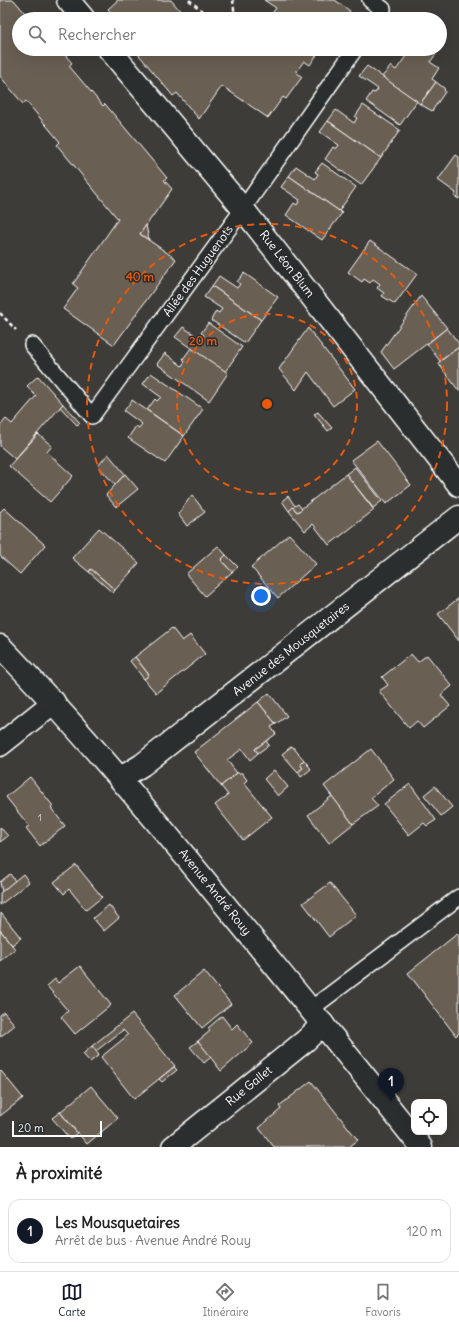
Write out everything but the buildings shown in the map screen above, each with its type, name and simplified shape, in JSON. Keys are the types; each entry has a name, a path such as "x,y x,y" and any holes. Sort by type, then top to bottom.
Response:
{"street":[{"path":"68,0 78,12"},
{"name":"Rue Léon Blum","path":"115,56 243,208 459,485"},
{"name":"Avenue des Mousquetaires","path":"121,778 142,765 459,517"},
{"name":"Avenue André Rouy","path":"0,646 54,702 121,778 317,1016 421,1147"},
{"path":"0,745 54,702"},
{"name":"Rue Gallet","path":"173,1147 305,1041 317,1016"}],"lane":[{"path":"370,0 384,9 382,12"},
{"name":"Allée des Huguenots","path":"32,346 92,416 243,208 350,56"},
{"path":"317,1016 459,897"}],"path":[{"path":"189,0 204,12"},
{"path":"233,0 234,12"}],"place":[{"name":"Les Mousquetaires","path":"391,1101"}]}
